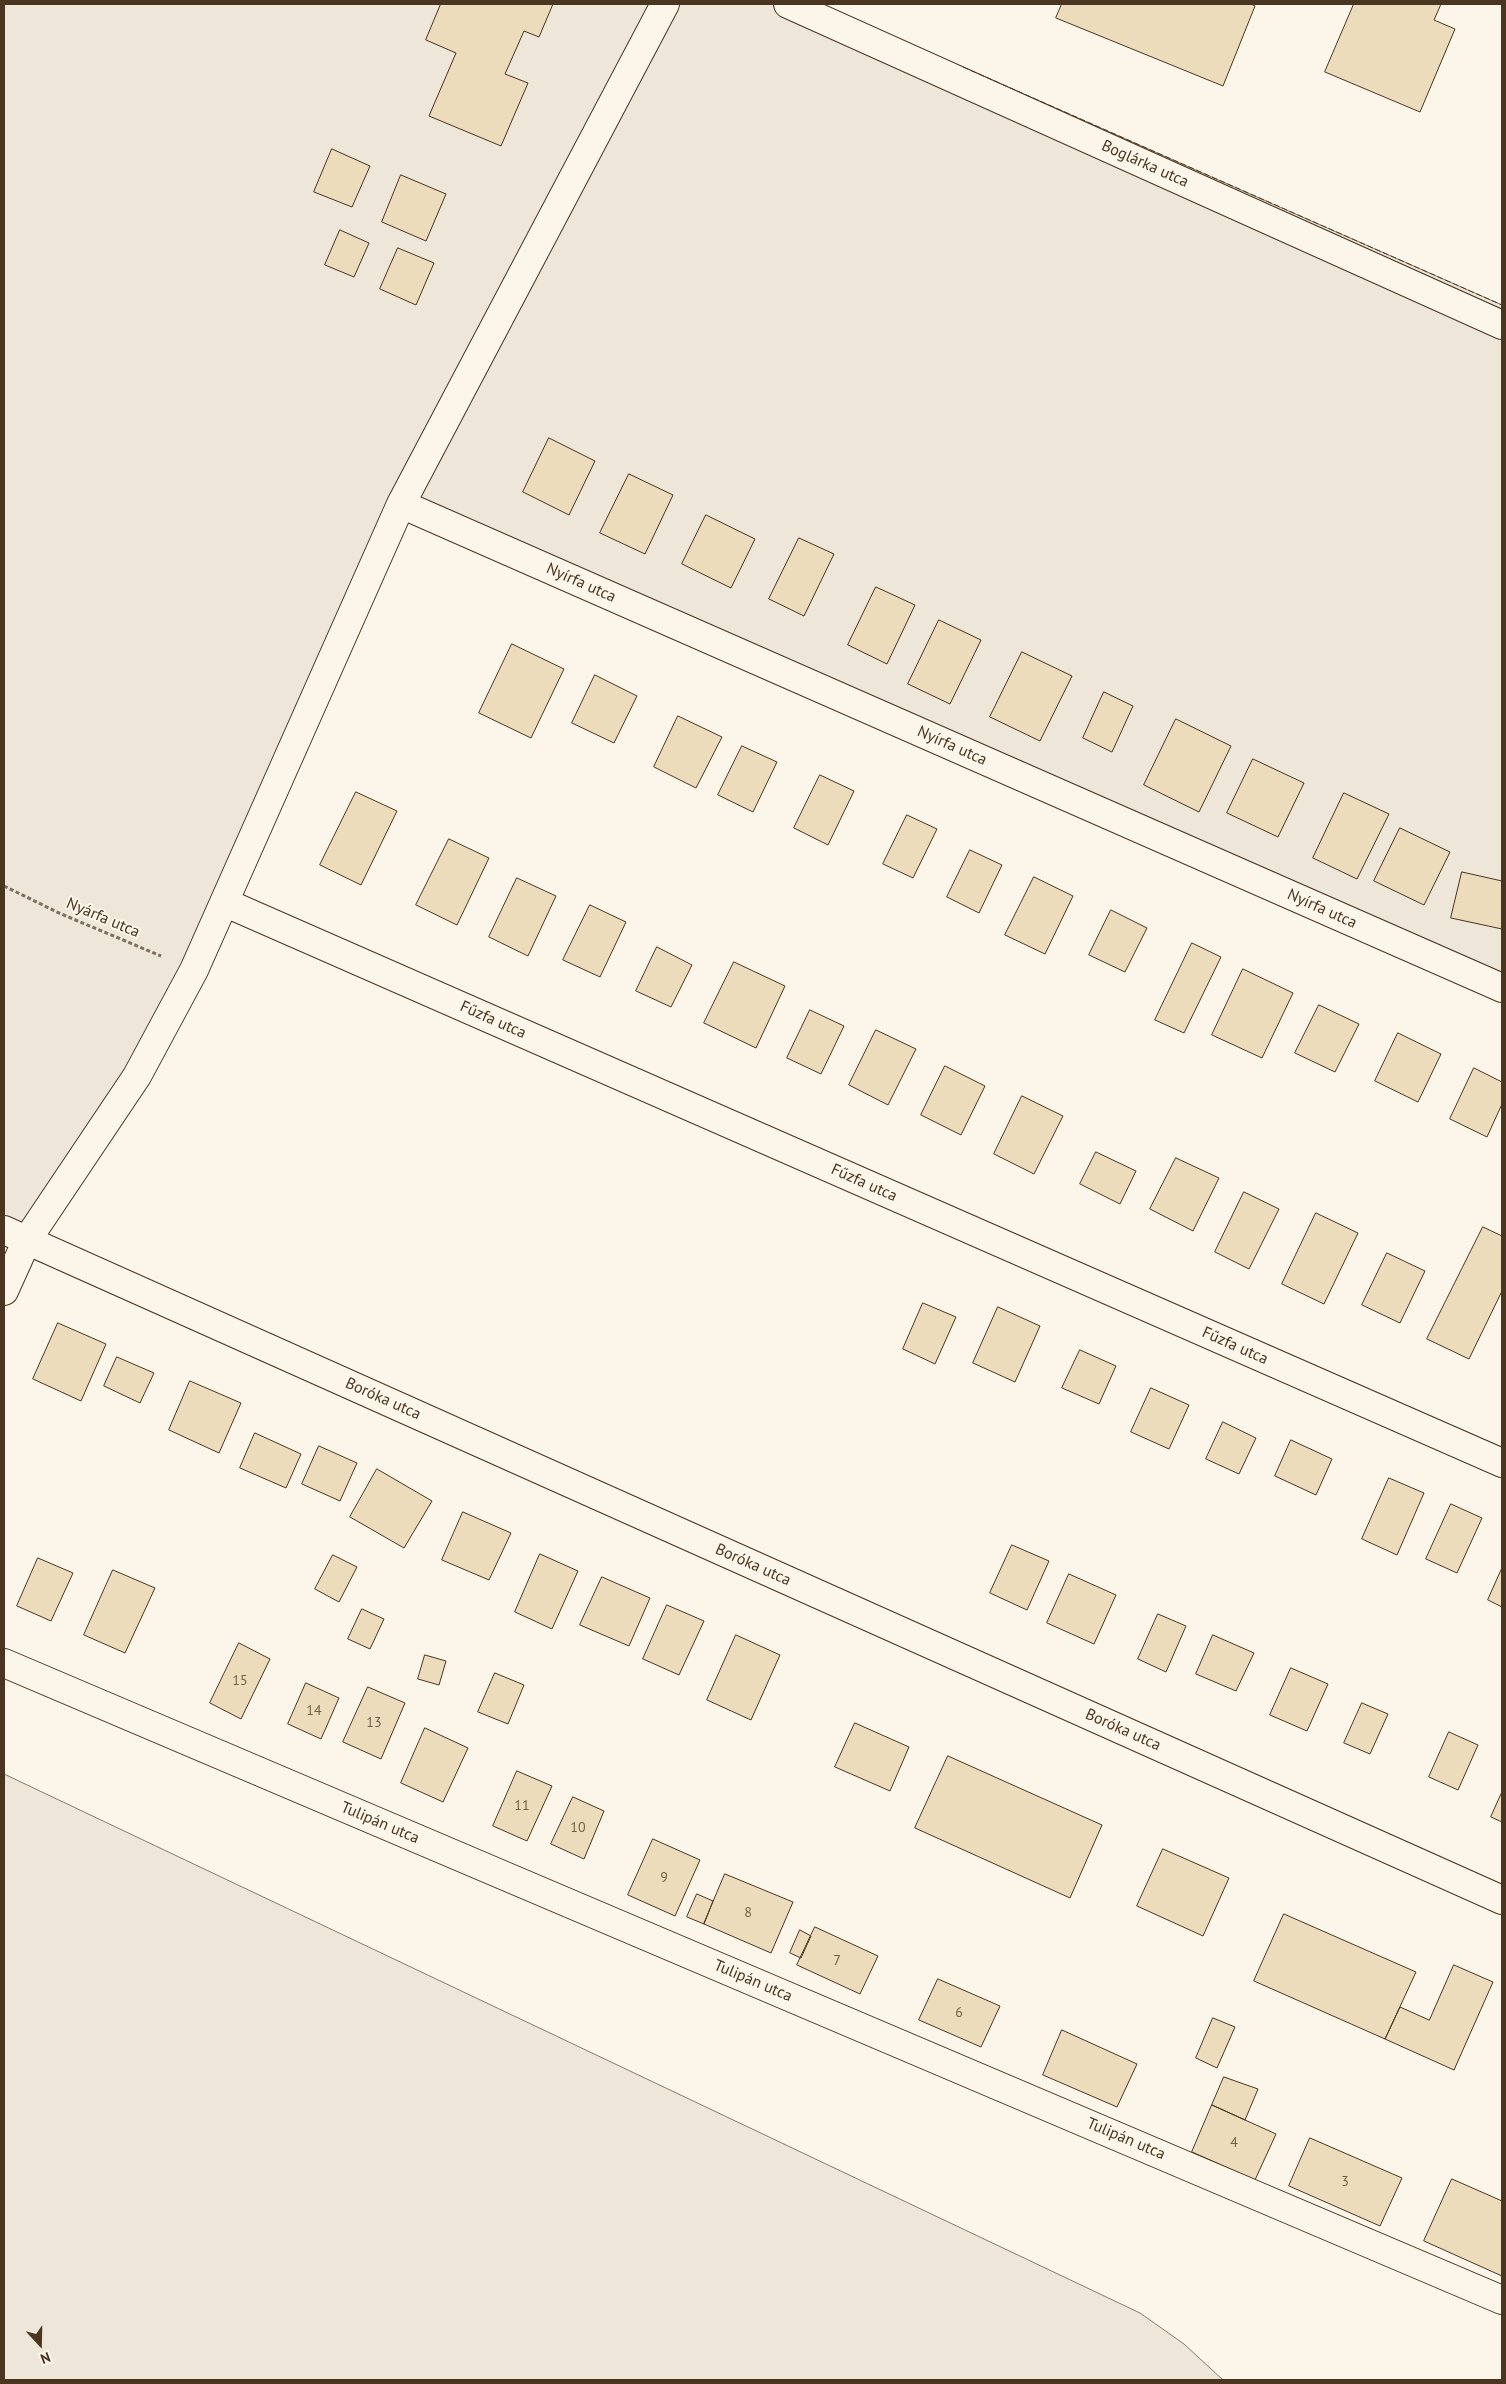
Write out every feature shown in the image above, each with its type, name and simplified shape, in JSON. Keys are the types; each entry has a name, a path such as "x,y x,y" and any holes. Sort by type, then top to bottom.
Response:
{"street":[{"path":"4,1291 15,1234 137,1076 194,970 226,903 401,504 665,4"},
{"name":"Boglárka utca","path":"788,4 1502,325"},
{"name":"Nyírfa utca","path":"401,504 1502,988"},
{"name":"Fűzfa utca","path":"226,903 1502,1463"},
{"name":"Boróka utca","path":"15,1234 1502,1900"},
{"name":"Tulipán utca","path":"4,1663 1502,2300"}],"path":[{"name":"Nyárfa utca","path":"4,886 58,913 194,970"}],"shaded area":[{"path":"4,4 819,4 1502,305 1502,978 401,504 226,903 27,1240 4,1228"},
{"path":"4,1774 1140,2313 1184,2344 1223,2380 4,2380"}],"building":[{"path":"441,4 553,4 539,37 524,31 505,74 528,83 501,146 429,116 456,53 426,40"},
{"path":"1062,4 1251,4 1255,6 1223,86 1056,18"},
{"path":"1354,4 1441,4 1434,20 1455,29 1420,112 1325,72"},
{"path":"332,149 370,166 352,207 314,192"},
{"path":"401,175 446,194 426,241 382,222"},
{"path":"340,230 369,243 354,277 325,265"},
{"path":"398,248 434,263 416,305 380,289"},
{"path":"549,438 595,461 569,515 523,492"},
{"path":"629,474 673,495 645,554 600,533"},
{"path":"706,515 755,539 731,588 682,564"},
{"path":"799,538 834,554 804,616 769,599"},
{"path":"876,587 915,605 887,664 848,645"},
{"path":"939,620 981,640 950,704 908,684"},
{"path":"512,644 564,669 531,738 479,713"},
{"path":"1022,652 1072,676 1040,741 990,717"},
{"path":"595,675 637,696 614,743 572,723"},
{"path":"1104,692 1133,706 1112,752 1083,738"},
{"path":"678,716 722,737 696,788 654,767"},
{"path":"1176,719 1231,746 1199,812 1144,785"},
{"path":"742,746 777,762 753,812 718,795"},
{"path":"1253,759 1304,783 1278,837 1227,813"},
{"path":"820,775 854,791 828,845 794,828"},
{"path":"356,792 397,811 361,885 320,865"},
{"path":"1344,793 1389,814 1357,879 1313,858"},
{"path":"907,815 937,829 913,878 883,864"},
{"path":"1400,828 1450,852 1424,905 1374,881"},
{"path":"449,839 489,858 457,925 416,905"},
{"path":"970,850 1002,865 979,913 947,897"},
{"path":"1462,872 1502,881 1502,929 1451,918"},
{"path":"1034,877 1073,896 1045,954 1005,935"},
{"path":"517,878 556,896 528,956 489,937"},
{"path":"590,905 626,922 600,977 563,960"},
{"path":"1111,910 1147,928 1125,972 1089,955"},
{"path":"1192,943 1221,957 1184,1033 1155,1020"},
{"path":"657,947 692,965 671,1007 636,991"},
{"path":"734,962 785,986 756,1048 704,1023"},
{"path":"1243,969 1293,993 1262,1058 1212,1035"},
{"path":"1319,1005 1359,1024 1335,1072 1295,1053"},
{"path":"810,1010 844,1026 821,1074 787,1058"},
{"path":"876,1030 916,1049 888,1105 849,1085"},
{"path":"1398,1033 1441,1054 1418,1102 1375,1081"},
{"path":"945,1066 985,1086 961,1135 921,1115"},
{"path":"1474,1068 1502,1082 1502,1104 1487,1137 1450,1119"},
{"path":"1022,1096 1063,1116 1034,1174 994,1154"},
{"path":"1096,1152 1136,1171 1120,1204 1080,1184"},
{"path":"1176,1158 1219,1178 1193,1231 1150,1209"},
{"path":"1244,1192 1279,1209 1249,1269 1215,1252"},
{"path":"1316,1213 1358,1233 1324,1304 1282,1284"},
{"path":"1483,1227 1502,1236 1502,1291 1469,1359 1427,1339"},
{"path":"1387,1253 1425,1271 1400,1323 1362,1305"},
{"path":"923,1303 956,1317 935,1364 903,1349"},
{"path":"998,1307 1040,1326 1015,1382 973,1363"},
{"path":"58,1323 106,1344 81,1401 33,1379"},
{"path":"1080,1350 1116,1366 1099,1404 1062,1388"},
{"path":"117,1357 154,1373 140,1403 104,1386"},
{"path":"190,1381 241,1403 219,1453 169,1430"},
{"path":"1151,1388 1189,1405 1169,1449 1131,1432"},
{"path":"1223,1422 1256,1438 1239,1474 1206,1459"},
{"path":"255,1433 301,1454 286,1488 240,1468"},
{"path":"1291,1440 1332,1459 1316,1495 1275,1476"},
{"path":"319,1446 357,1463 340,1501 302,1484"},
{"path":"377,1469 432,1501 404,1548 350,1517"},
{"path":"1389,1478 1424,1493 1397,1555 1362,1539"},
{"path":"1451,1504 1482,1518 1457,1573 1426,1559"},
{"path":"463,1512 511,1533 489,1580 442,1560"},
{"path":"1012,1545 1049,1561 1027,1610 990,1593"},
{"path":"540,1554 578,1571 552,1629 515,1612"},
{"path":"333,1555 357,1567 339,1602 315,1589"},
{"path":"38,1558 73,1573 51,1621 17,1606"},
{"path":"1502,1568 1502,1607 1488,1600"},
{"path":"113,1570 155,1588 125,1653 84,1635"},
{"path":"1069,1574 1116,1595 1094,1644 1047,1623"},
{"path":"602,1577 650,1598 629,1646 580,1625"},
{"path":"667,1605 704,1621 679,1675 643,1659"},
{"path":"362,1609 384,1619 370,1649 348,1639"},
{"path":"1158,1614 1186,1626 1166,1672 1138,1659"},
{"path":"736,1635 780,1655 751,1720 707,1700"},
{"path":"1213,1635 1254,1653 1236,1691 1196,1674"},
{"path":"239,1643 270,1659 241,1719 210,1703"},
{"path":"425,1655 446,1661 439,1685 418,1679"},
{"path":"1291,1668 1328,1684 1307,1731 1270,1715"},
{"path":"495,1673 524,1685 508,1724 478,1712"},
{"path":"306,1683 339,1698 321,1739 288,1724"},
{"path":"368,1687 405,1703 381,1759 343,1742"},
{"path":"1362,1703 1388,1714 1370,1754 1344,1743"},
{"path":"855,1723 909,1747 890,1791 835,1767"},
{"path":"425,1728 468,1748 443,1802 401,1783"},
{"path":"1449,1732 1478,1745 1458,1790 1429,1777"},
{"path":"948,1756 1102,1825 1070,1898 915,1828"},
{"path":"517,1771 552,1786 527,1841 493,1826"},
{"path":"1502,1792 1502,1822 1491,1817"},
{"path":"573,1797 604,1811 584,1859 551,1844"},
{"path":"653,1839 700,1860 675,1916 628,1895"},
{"path":"1163,1849 1229,1878 1203,1936 1137,1906"},
{"path":"725,1874 793,1902 771,1953 704,1924"},
{"path":"697,1894 713,1901 704,1924 687,1917"},
{"path":"1284,1914 1416,1972 1385,2039 1254,1981"},
{"path":"815,1927 878,1956 860,1994 797,1965"},
{"path":"800,1930 811,1936 801,1958 790,1953"},
{"path":"1454,1965 1493,1982 1454,2070 1385,2039 1400,2007 1429,2020"},
{"path":"938,1979 1000,2006 981,2047 919,2020"},
{"path":"1213,2018 1235,2027 1217,2068 1196,2058"},
{"path":"1062,2030 1137,2064 1117,2107 1043,2075"},
{"path":"1224,2077 1258,2089 1245,2120 1212,2105"},
{"path":"1212,2105 1276,2134 1255,2180 1192,2152"},
{"path":"1310,2138 1402,2178 1380,2226 1289,2186"},
{"path":"1452,2179 1502,2201 1502,2276 1424,2241"}],"fence":[{"path":"963,67 1502,305"}]}
